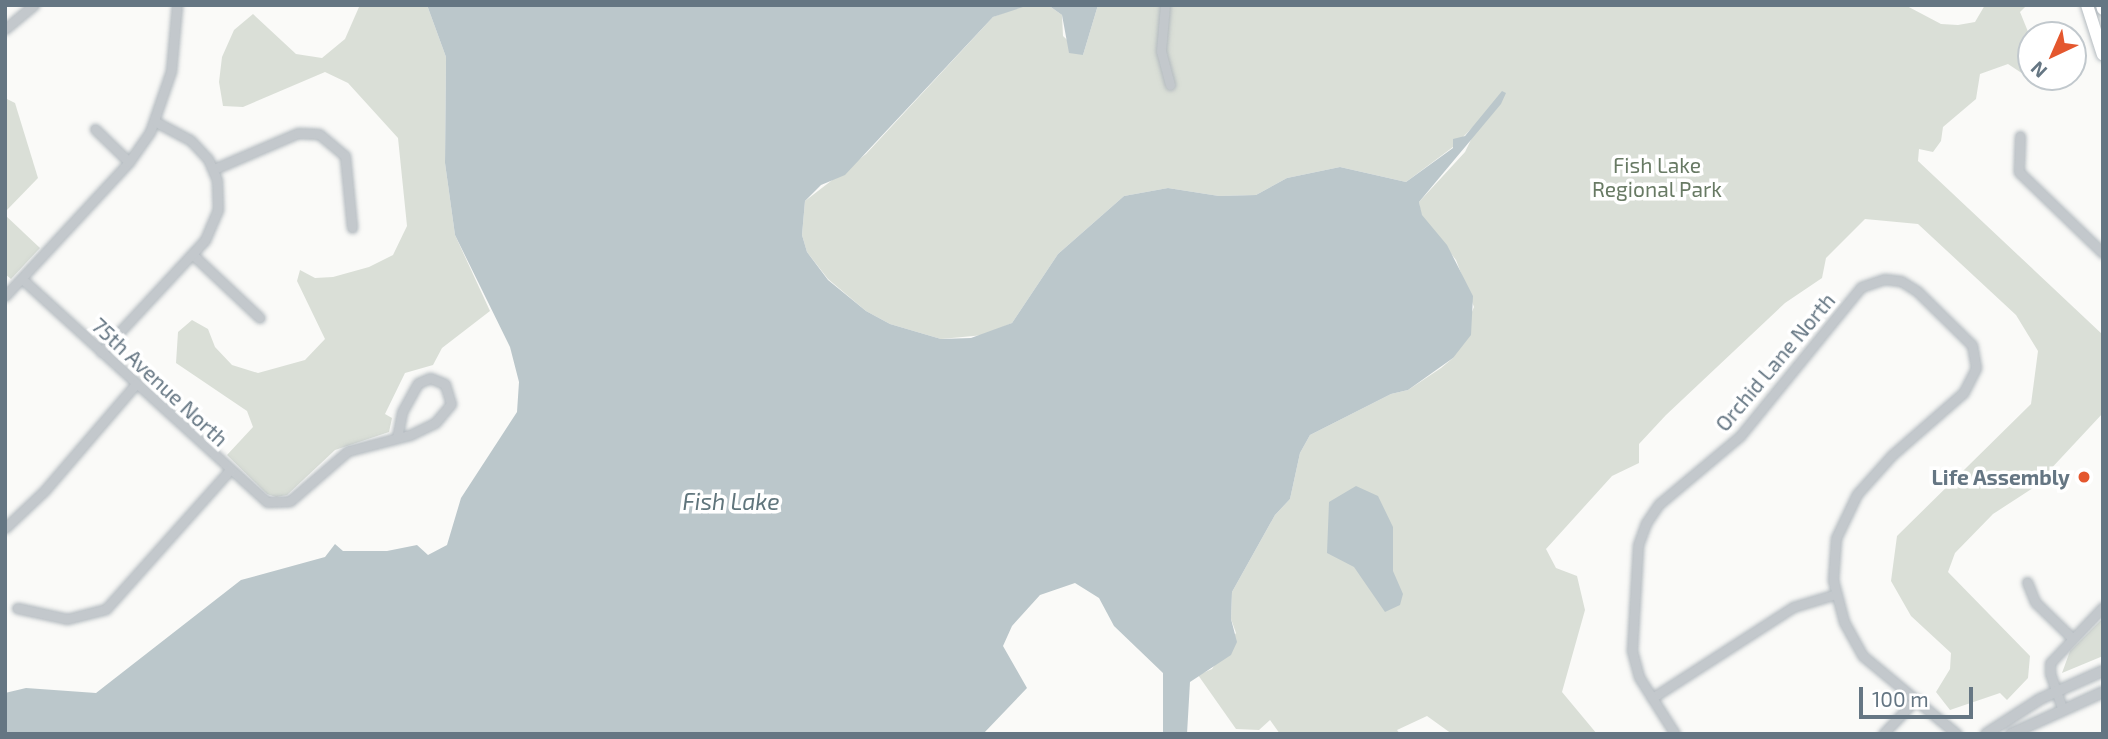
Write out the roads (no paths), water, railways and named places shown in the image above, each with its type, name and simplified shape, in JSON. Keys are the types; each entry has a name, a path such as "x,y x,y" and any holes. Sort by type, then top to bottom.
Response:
{"main road":[{"path":"2087,5 2103,55"}],"street":[{"path":"5,29 34,5"},
{"path":"5,296 129,162 156,122 171,71 177,5"},
{"path":"1165,5 1161,51 1170,85"},
{"path":"101,352 211,231 218,210 214,169 190,140 156,122"},
{"path":"95,129 129,162"},
{"path":"214,169 298,133 319,134 345,156 352,228"},
{"path":"2020,136 2019,172 2103,253"},
{"path":"2094,245 2103,236"},
{"path":"192,254 260,318"},
{"name":"75th Avenue North","path":"22,279 261,499 277,504 289,500 342,454 397,437"},
{"name":"Orchid Lane North","path":"1675,734 1639,677 1632,650 1638,545 1646,523 1659,504 1748,428 1861,287 1884,279 1911,286 1956,328 1972,345 1976,368 1963,393 1892,455 1851,503 1836,538 1836,594"},
{"path":"430,378 445,384 452,401 443,417 417,432 397,437 402,412 418,383 430,378"},
{"path":"5,528 45,490 136,384"},
{"path":"17,608 67,619 106,609 230,470"},
{"path":"2027,582 2035,602 2072,638"},
{"path":"1652,698 1793,607 1836,594 1855,646 1879,673 1916,699 1957,734"},
{"path":"2062,708 2055,692 2050,663 2103,607"},
{"path":"1986,734 2055,692 2103,671"},
{"path":"2011,734 2062,708 2103,692"},
{"path":"1883,734 1916,699"}],"water":[{"name":"Fish Lake","path":"427,5 1029,5 993,17 845,175 821,185 805,201 802,235 807,252 828,280 866,311 890,324 941,339 971,338 1012,323 1058,254 1124,196 1168,188 1219,196 1256,195 1287,178 1340,167 1406,182 1453,148 1453,139 1465,136 1502,91 1506,93 1501,104 1419,202 1422,215 1447,245 1473,296 1471,335 1453,358 1408,390 1391,394 1310,435 1300,453 1290,499 1275,515 1232,592 1231,619 1237,642 1231,655 1190,682 1187,734 1163,734 1163,673 1114,626 1099,598 1075,583 1040,595 1012,626 1003,646 1027,688 983,734 5,734 5,693 26,688 96,693 241,580 325,557 335,544 343,551 387,551 417,545 428,555 447,545 461,498 517,412 519,382 510,347 455,235 445,163 446,57"},
{"path":"1048,5 1098,5 1083,55 1069,53 1062,15"},
{"path":"1356,486 1378,496 1393,527 1393,571 1403,594 1400,605 1385,612 1354,567 1327,553 1329,502"}],"place":[{"name":"Life Assembly","path":"2084,477"}],"park label":[{"name":"Fish Lake Regional Park","path":"1657,177"}]}
